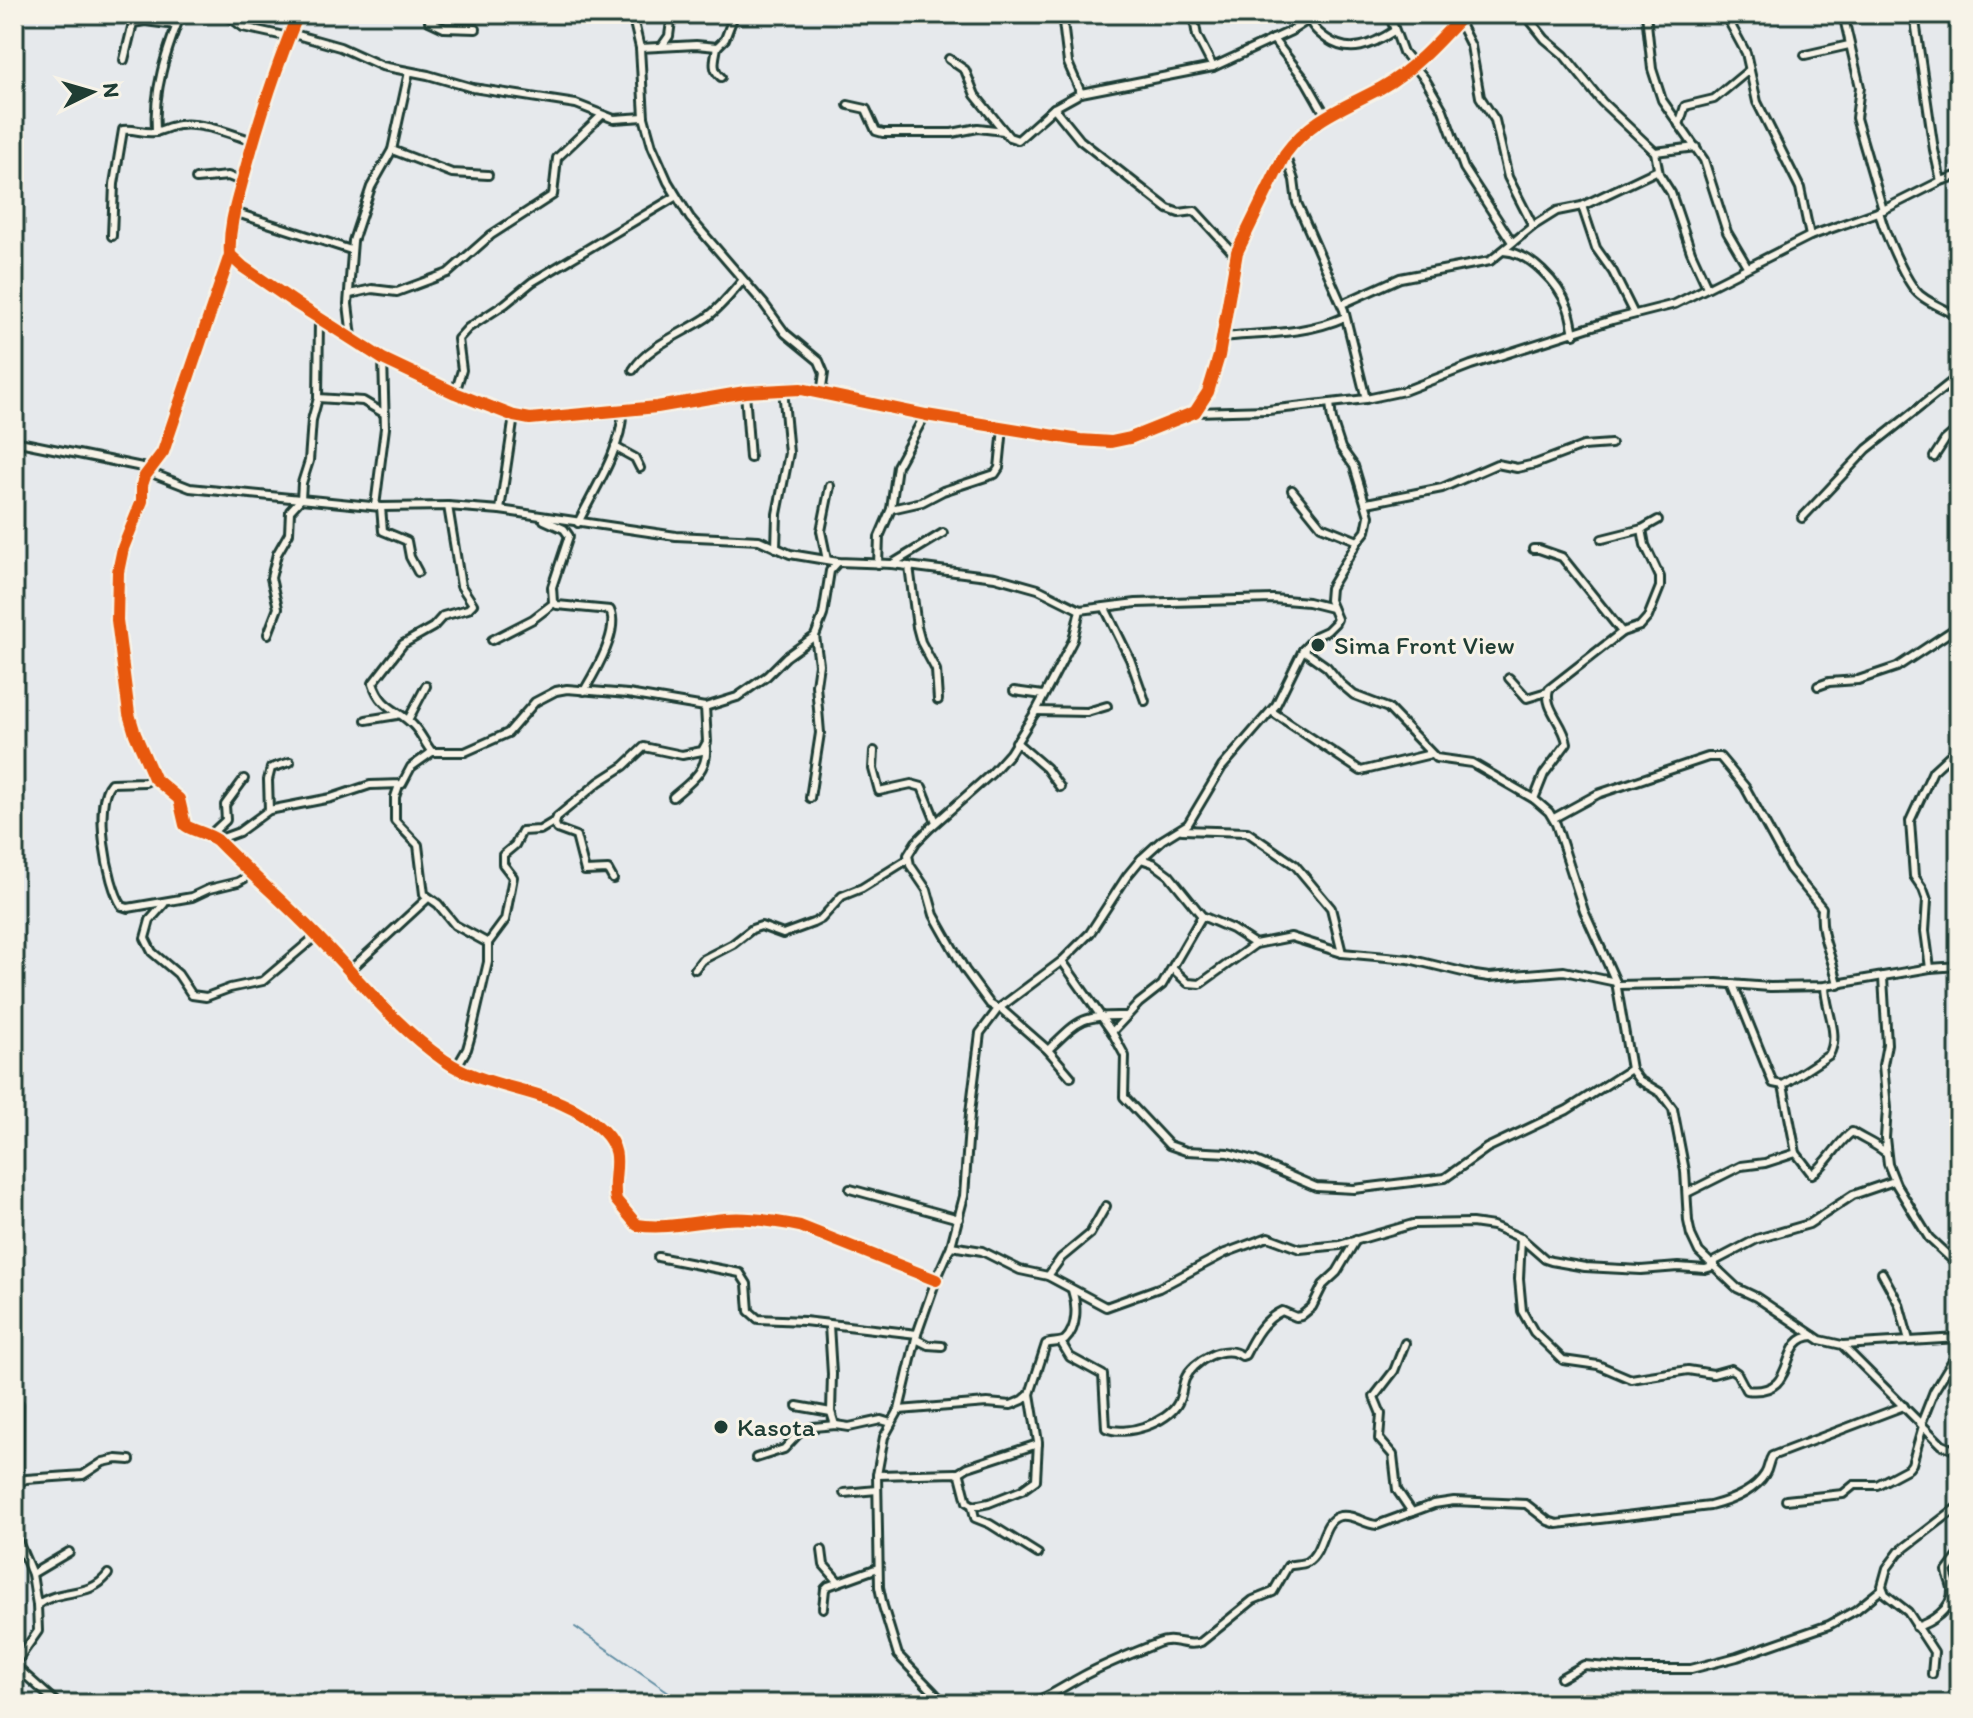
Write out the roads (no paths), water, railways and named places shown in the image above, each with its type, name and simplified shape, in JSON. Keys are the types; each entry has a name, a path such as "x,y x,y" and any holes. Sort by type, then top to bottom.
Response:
{"street":[{"path":"156,132 159,81 181,14"},
{"path":"218,14 231,18 243,27 340,47 382,66 484,90 576,104 601,116 620,120 644,117"},
{"path":"298,14 277,66 253,141 234,212 230,255 163,452 143,480 142,501 123,548 118,572 116,599 129,714 154,778 177,796 188,829 199,830 217,840 404,1027 456,1068 483,1080 555,1100 600,1128 617,1154 616,1200 637,1225 736,1218 782,1222 800,1226 936,1280"},
{"path":"429,14 429,21 435,26 476,29"},
{"path":"632,14 640,48 644,117 652,146 675,197 796,344 819,361 824,373 821,394"},
{"path":"662,46 669,36 672,14"},
{"path":"1062,14 1068,63 1081,93"},
{"path":"1193,14 1197,36 1213,67"},
{"path":"1389,14 1394,31 1413,65 1443,110 1470,180 1512,242"},
{"path":"1525,14 1602,102 1655,152 1658,170 1671,193 1691,252 1707,287"},
{"path":"1646,14 1654,74 1665,107 1696,147 1709,172 1727,232 1747,266"},
{"path":"1725,14 1746,53 1757,102 1800,188 1810,236"},
{"path":"1843,14 1860,87 1856,118 1884,230 1915,290 1927,300 1958,315 1959,343"},
{"path":"1914,14 1941,181"},
{"path":"949,59 965,70 975,95 1004,131 1013,139 1021,139 1054,108 1081,93 1213,67 1273,39 1308,17 1318,33 1341,48 1368,45 1394,31"},
{"path":"1195,412 1215,375 1236,256 1285,154 1305,129 1382,87 1413,65 1461,17 1471,46 1480,97 1495,120 1508,177 1533,226"},
{"path":"721,77 715,71 714,64 717,47 725,39 733,18"},
{"path":"124,60 133,23 145,21 176,25"},
{"path":"1273,39 1306,81 1326,116"},
{"path":"1805,55 1849,45"},
{"path":"640,48 717,47"},
{"path":"1678,125 1685,106 1714,99 1749,70"},
{"path":"352,337 349,319 351,250 371,187 392,150 409,72"},
{"path":"848,105 866,109 876,131 883,133 952,133 978,128 1004,131"},
{"path":"1054,108 1073,133 1168,209 1179,213 1195,211 1236,256"},
{"path":"350,294 372,289 397,292 448,273 491,235 553,195 557,158 601,116"},
{"path":"112,236 114,184 122,133 132,129 156,132 189,124 253,141"},
{"path":"1655,152 1696,147"},
{"path":"392,150 452,173 488,175"},
{"path":"1285,154 1294,180 1297,203 1342,304 1366,399"},
{"path":"1342,304 1389,281 1490,261 1533,226 1561,209 1582,206 1658,170"},
{"path":"230,255 319,319 383,359 455,393 514,416 546,419 783,389 1003,428 1111,442 1153,430 1195,412 1245,412 1366,399 1404,391 1471,365 1675,304 1810,236 1881,210 1959,175"},
{"path":"196,179 228,176 243,182"},
{"path":"455,393 462,370 458,339 468,328 532,282 675,197"},
{"path":"1582,206 1596,248 1613,272 1634,314"},
{"path":"234,212 351,250"},
{"path":"1503,251 1518,253 1552,278 1567,305 1574,334"},
{"path":"633,370 640,360 658,347 709,316 742,281"},
{"path":"1221,337 1298,332 1345,317"},
{"path":"268,634 278,608 271,578 273,568 289,533 290,511 301,499 309,461 312,420 318,398 319,319"},
{"path":"383,359 385,414 378,507 383,531 407,541 411,560 418,572"},
{"path":"1802,518 1867,449 1958,380"},
{"path":"776,548 777,514 789,453 783,389"},
{"path":"745,392 750,458"},
{"path":"318,398 363,401 385,414"},
{"path":"945,1704 898,1655 880,1596 877,1475 884,1437 899,1410 916,1337 959,1219 964,1196 978,1039 999,1008 1062,961 1090,933 1141,859 1162,840 1182,830 1192,819 1222,767 1271,711 1303,650 1335,623 1337,619 1329,600 1330,588 1368,526 1367,503 1354,466 1341,448 1330,403"},
{"path":"578,523 615,447 621,430 622,411"},
{"path":"878,564 879,537 891,509 897,466 925,415"},
{"path":"500,510 514,416"},
{"path":"891,509 922,502 943,491 995,474 999,468 1003,428"},
{"path":"1934,457 1945,440 1959,428"},
{"path":"14,441 151,471 190,488 378,507 448,506 500,510 676,536 759,540 790,554 838,562 892,564 985,575 1026,585 1080,610 1136,603 1273,599 1332,608"},
{"path":"1367,503 1442,488 1497,464 1517,468 1580,446 1611,444"},
{"path":"615,447 635,458 640,468"},
{"path":"827,560 821,531 830,486"},
{"path":"1292,490 1321,526 1358,541"},
{"path":"432,752 408,720 397,715 375,690 374,679 403,644 433,627 443,616 468,609 473,604 461,586 448,506"},
{"path":"541,518 564,529 569,536 552,587 554,603"},
{"path":"1602,539 1642,529 1658,520"},
{"path":"1509,678 1526,698 1547,692 1622,632 1640,626 1648,617 1660,587 1658,567 1647,551 1642,529"},
{"path":"892,564 943,533"},
{"path":"1533,549 1562,557 1622,632"},
{"path":"810,798 820,733 816,685 819,664 815,636 823,615 830,571 838,562"},
{"path":"909,566 917,627 921,642 936,670 938,700"},
{"path":"492,640 533,619 554,603 610,610 612,632 584,691"},
{"path":"1105,608 1130,659 1145,701"},
{"path":"1071,1077 1048,1050 999,1008 990,1004 965,970 931,911 927,890 907,860 909,850 916,842 1002,763 1036,711 1073,640 1080,610"},
{"path":"1818,686 1858,680 1897,667 1959,626"},
{"path":"488,943 455,925 422,889 418,845 395,821 395,797 411,767 432,752 459,753 481,747 508,733 527,709 562,689 628,694 705,707 737,697 815,636"},
{"path":"1303,650 1327,667 1354,695 1388,708 1438,760 1472,763 1534,799 1554,818 1584,911 1616,984 1631,1069 1639,1080 1661,1093 1677,1120 1691,1235 1699,1252 1737,1288 1756,1297 1814,1336 1842,1345 1959,1338"},
{"path":"408,720 426,686"},
{"path":"1014,691 1043,695"},
{"path":"1534,799 1544,774 1567,743 1562,726 1548,702 1547,692"},
{"path":"1036,711 1087,712 1107,706"},
{"path":"673,797 700,772 705,763 705,707"},
{"path":"1271,711 1361,771 1431,754"},
{"path":"366,720 397,715"},
{"path":"1016,742 1046,768 1060,787"},
{"path":"456,1068 471,1035 488,962 488,943 505,920 513,883 512,874 503,864 505,852 515,845 522,831 540,830 555,821 644,747 682,755 706,748"},
{"path":"1930,968 1925,931 1927,900 1914,876 1910,821 1933,771 1959,747"},
{"path":"874,751 873,769 879,791 911,784 922,787 936,822"},
{"path":"1554,818 1598,794 1708,757 1720,757 1741,780 1790,869 1822,908 1821,930 1834,963 1838,985"},
{"path":"269,810 268,780 271,768 290,762"},
{"path":"154,778 145,782 116,782 108,785 104,794 105,853 122,906 164,904 230,885 252,874"},
{"path":"210,835 226,820 225,805 244,779"},
{"path":"217,840 239,832 269,810 331,798 370,785 399,785"},
{"path":"555,821 557,829 576,836 585,871 608,870 613,879"},
{"path":"1182,830 1247,832 1295,865 1331,908 1342,953"},
{"path":"1141,859 1153,863 1169,875 1202,916 1232,929 1255,944"},
{"path":"695,969 702,960 743,938 752,929 761,926 783,934 821,919 842,896 862,888 907,860"},
{"path":"349,971 428,898"},
{"path":"164,904 150,920 145,938 152,952 171,967 196,996 206,997 263,981 316,936"},
{"path":"1112,1032 1125,1016 1162,985 1202,916"},
{"path":"1173,969 1188,983 1200,984 1255,944 1291,937 1342,953 1409,959 1489,977 1564,971 1616,984 1825,986 1959,966"},
{"path":"1062,961 1112,1032 1126,1062 1122,1089 1124,1097 1163,1141 1186,1151 1228,1153 1256,1161 1316,1187 1354,1189 1445,1178 1487,1148 1567,1110 1631,1069"},
{"path":"1883,978 1887,1044 1883,1065 1887,1108 1885,1152 1894,1181 1929,1238 1959,1266"},
{"path":"1733,984 1757,1038 1766,1070 1773,1083 1783,1085 1829,1055 1833,1048 1825,986"},
{"path":"1048,1050 1086,1017 1125,1016"},
{"path":"1783,1085 1796,1153 1812,1174 1852,1132 1863,1140 1875,1143 1885,1152"},
{"path":"1687,1193 1741,1166 1765,1163 1796,1153"},
{"path":"951,1246 982,1251 1020,1270 1048,1276 1101,1306 1110,1306 1169,1284 1225,1253 1268,1237 1300,1249 1340,1245 1413,1224 1484,1223 1521,1238 1545,1259 1585,1267 1699,1269 1713,1265 1757,1239 1809,1224 1853,1195 1894,1181"},
{"path":"850,1189 959,1219"},
{"path":"1048,1276 1061,1258 1090,1234 1106,1206"},
{"path":"1521,1238 1519,1279 1522,1311 1534,1332 1567,1361 1598,1365 1631,1379 1688,1370 1713,1374 1731,1369 1737,1373 1746,1390 1756,1391 1774,1384 1784,1375 1792,1348 1802,1338 1814,1336"},
{"path":"1061,1342 1070,1357 1103,1375 1106,1428 1113,1431 1139,1430 1173,1410 1188,1374 1214,1354 1234,1351 1245,1355 1252,1337 1275,1314 1286,1311 1296,1317 1306,1312 1316,1301 1323,1285 1337,1272 1356,1240"},
{"path":"658,1257 740,1273 747,1284 749,1311 758,1319 813,1322 916,1337 928,1345 942,1346"},
{"path":"1882,1273 1899,1304 1909,1340"},
{"path":"972,1505 989,1503 1033,1484 1037,1477 1038,1444 1030,1394 1046,1344 1061,1342 1067,1337 1078,1312 1072,1290"},
{"path":"813,1322 829,1335"},
{"path":"829,1325 831,1412 835,1425"},
{"path":"1405,1343 1394,1371 1374,1397 1381,1414 1379,1439 1382,1446 1391,1452 1397,1490 1412,1512"},
{"path":"1842,1345 1942,1445 1959,1452"},
{"path":"1786,1500 1843,1494 1854,1485 1881,1484 1912,1464 1934,1391 1959,1350"},
{"path":"899,1410 987,1403 1005,1406 1030,1394"},
{"path":"19,1404 16,1484 39,1477 83,1475 103,1462 130,1460"},
{"path":"797,1406 831,1412"},
{"path":"1026,1704 1156,1643 1173,1639 1192,1645 1201,1642 1253,1600 1273,1592 1288,1566 1309,1560 1320,1547 1332,1519 1352,1516 1368,1525 1377,1525 1434,1504 1454,1501 1531,1505 1548,1521 1557,1524 1710,1506 1733,1500 1743,1493 1765,1474 1772,1456 1904,1406"},
{"path":"756,1458 784,1449 806,1429 835,1425 853,1427 881,1420 891,1423"},
{"path":"877,1475 957,1474 968,1467 1038,1444"},
{"path":"957,1474 975,1518 1038,1554"},
{"path":"844,1493 877,1490"},
{"path":"1561,1678 1584,1665 1691,1669 1737,1657 1829,1625 1856,1610 1882,1589 1887,1568 1899,1552 1959,1506"},
{"path":"14,1532 32,1574 38,1631 14,1665 58,1704"},
{"path":"822,1550 827,1571 838,1581"},
{"path":"32,1574 69,1552"},
{"path":"1916,1627 1932,1622 1947,1603 1952,1591 1947,1571 1959,1555"},
{"path":"823,1608 825,1589 838,1581 878,1568"},
{"path":"37,1605 59,1594 95,1588 108,1574"},
{"path":"1882,1589 1908,1612 1934,1653 1932,1674"},
{"path":"14,1681 25,1675"},
{"path":"1126,1704 1131,1701 1137,1704"}],"waterway":[{"path":"575,1627 686,1704"}],"place":[{"name":"Sima Front View","path":"1318,645"},
{"name":"Kasota","path":"721,1427"}]}
